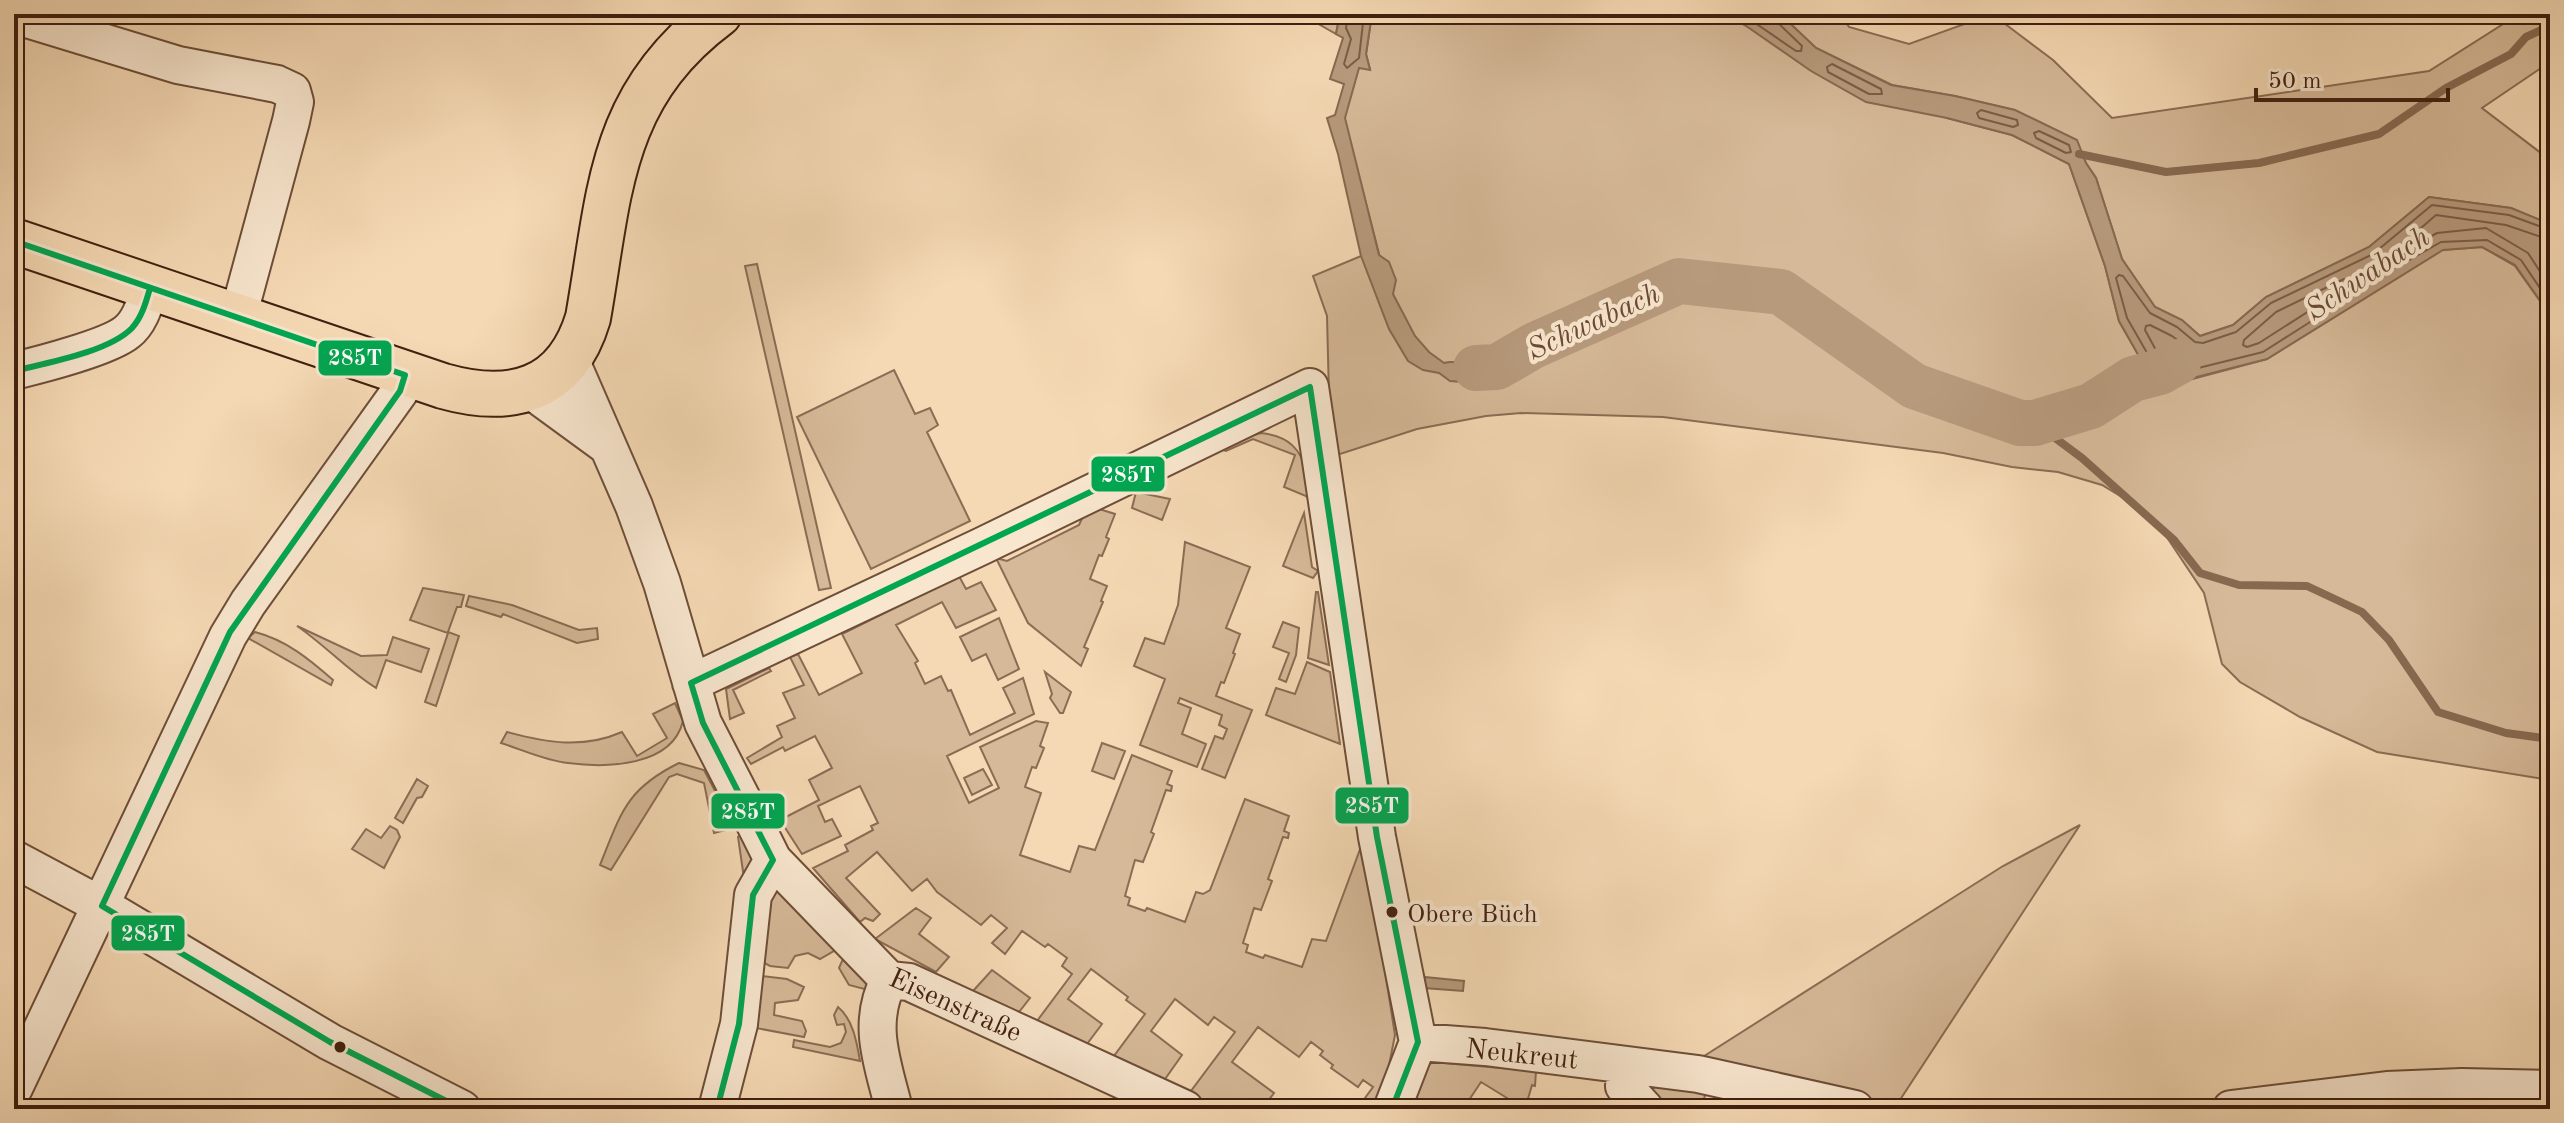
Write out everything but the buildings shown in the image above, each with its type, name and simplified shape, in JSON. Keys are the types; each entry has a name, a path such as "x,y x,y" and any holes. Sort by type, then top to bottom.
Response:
{"main road":[{"path":"14,241 405,375 480,394 505,394 529,389 553,376 570,359 581,339 588,318 606,199 624,133 641,99 684,43 719,14"}],"street":[{"path":"14,15 178,65 277,84 292,91 295,102 291,121 238,317"},
{"path":"14,371 80,352 126,334 136,323 150,288"},
{"name":"Eisenstraße","path":"570,359 630,496 662,583 703,723 773,860 889,980 909,982 1185,1109"},
{"path":"33,1109 14,1091 230,632 400,391 405,375"},
{"path":"691,683 1310,387 1377,837 1418,1042 1392,1109"},
{"name":"Eisenstraße","path":"529,389 607,446"},
{"path":"14,859 102,906 330,1042 462,1109"},
{"path":"717,1109 739,1024 753,895 773,860"},
{"path":"889,980 880,997 876,1036 894,1109"},
{"name":"Neukreut","path":"1418,1042 1698,1074 1855,1109"},
{"path":"1627,1065 1624,1086 1645,1109"},
{"path":"2231,1109 2387,1090 2462,1087 2550,1089"}],"shaded area":[{"path":"1301,14 1340,14 1336,34"},
{"path":"1372,14 1729,14 1744,25 1947,118 2012,135 2069,164 2105,266 2119,321 2144,365 2123,382 2137,394 2267,359 2442,250 2482,247 2515,266 2550,315 2550,780 2377,752 2300,717 2240,682 2222,664 2204,593 2166,536 2135,505 2102,485 2058,472 2012,467 1943,453 1663,417 1521,413 1417,429 1337,455 1329,396 1327,316 1313,276 1361,256 1379,254 1344,118 1359,67 1370,69 1366,54"},
{"path":"1780,14 1840,14 1849,27 1909,44 1992,14 2053,60 2112,118 2429,71 2519,14 2550,14 2550,62 2482,108 2550,160 2550,224 2511,208 2429,197 2369,247 2266,297 2233,325 2200,336 2182,320 2155,307 2122,259 2096,178 2076,140 2014,110 1892,85 1816,48"},
{"path":"757,264 831,588 819,590 745,266"},
{"path":"894,370 915,414 930,408 938,425 927,432 970,521 871,569 797,417"},
{"path":"1261,433 1286,440 1297,450 1307,474 1309,500 1284,487 1295,455 1253,439 1226,451 1220,449"},
{"path":"1136,492 1170,499 1162,520 1132,508"},
{"path":"1096,508 1115,514 1106,537 1109,539 1090,579 1107,586 1084,647 1088,649 1081,666 1028,623 996,558 1007,561 1079,525 1084,514"},
{"path":"1304,513 1312,567 1318,571 1313,578 1283,566"},
{"path":"1185,542 1250,567 1226,628 1240,634 1235,654 1216,696 1252,710 1225,778 1202,769 1215,736 1223,739 1227,729 1219,725 1222,715 1180,698 1178,703 1191,708 1182,734 1206,744 1197,767 1140,745 1165,679 1134,666 1145,638 1164,644 1178,605"},
{"path":"959,576 966,589 981,582 996,610 956,628 942,602 896,625 918,661 915,663 925,684 941,676 948,691 951,690 970,735 1015,713 1003,688 1023,678 1034,714 947,756 969,803 999,788 980,747 1036,721 1048,723 1040,746 1044,748 1036,768 1032,767 1025,787 1041,793 1020,855 1070,872 1079,846 1095,850 1132,755 1172,771 1167,784 1172,786 1171,791 1166,790 1143,862 1135,860 1125,896 1130,898 1128,905 1145,911 1147,908 1185,922 1196,892 1203,894 1210,890 1245,799 1289,816 1284,831 1289,833 1288,838 1283,837 1268,879 1272,881 1261,910 1254,908 1243,943 1248,945 1246,952 1302,967 1312,939 1326,941 1362,844 1365,843 1395,1035 1383,1096 1377,1109 1357,1109 1373,1087 1363,1080 1358,1087 1331,1068 1333,1065 1320,1055 1323,1051 1311,1042 1299,1057 1258,1027 1232,1062 1274,1093 1262,1109 1215,1109 1188,1095 1235,1032 1214,1017 1208,1025 1175,999 1151,1031 1182,1055 1163,1082 1114,1056 1145,1014 1091,969 1068,999 1102,1024 1087,1044 1037,1021 1072,974 1062,966 1067,958 1022,931 1005,954 992,943 1007,928 991,915 981,925 937,892 927,879 912,891 877,852 846,878 880,914 873,921 865,918 860,922 813,868 848,851 845,845 873,830 871,826 878,823 860,786 818,806 825,822 832,819 841,836 802,854 780,820 819,800 809,780 832,768 815,736 785,751 783,747 751,764 747,758 782,737 777,726 795,718 783,693 804,685 790,657 798,654 819,695 862,673 842,634"},
{"path":"423,588 464,595 448,632 459,636 436,706 425,702 448,633 410,620"},
{"path":"1318,592 1329,665 1308,658"},
{"path":"469,596 512,605 579,630 597,628 598,639 577,643 503,614 501,617 466,606"},
{"path":"999,618 1019,669 998,680 986,654 972,661 960,637"},
{"path":"1283,622 1299,628 1296,655 1286,682 1279,679 1289,653 1273,647"},
{"path":"297,626 361,656 387,655 393,637 429,649 421,672 386,660 376,688"},
{"path":"255,632 297,651 333,680 331,685 248,638"},
{"path":"1307,662 1330,672 1340,744 1266,715 1276,688 1295,694"},
{"path":"769,668 771,671 733,690 744,713 730,719 726,689"},
{"path":"1045,672 1071,692 1063,713 1050,698 1052,694"},
{"path":"675,703 683,721 676,736 666,748 636,761 600,765 560,762 501,743 507,732 536,739 579,742 622,732 637,756 667,738 653,714"},
{"path":"1102,743 1125,751 1114,779 1092,771"},
{"path":"679,763 704,770 723,806 729,825 726,830 714,833 704,783 677,774 669,777 611,870 600,865 620,817 636,793"},
{"path":"983,769 992,785 972,795 964,778"},
{"path":"417,779 428,786 403,823 395,818"},
{"path":"2080,825 1894,1109 1880,1109 1690,1065 2003,866"},
{"path":"390,826 397,830 400,837 384,868 352,849 366,829 381,838"},
{"path":"745,832 753,855 745,885 738,837"},
{"path":"776,887 844,945 820,959 808,953 795,956 788,968 770,966 757,959 763,902"},
{"path":"916,908 931,918 919,934 949,957 936,972 875,939"},
{"path":"849,955 866,973 868,990 849,985 839,968"},
{"path":"992,970 1030,998 1019,1012 973,991"},
{"path":"761,976 787,979 804,987 798,1000 775,1003 774,1015 802,1021 806,1031 804,1037 756,1028"},
{"path":"838,1007 851,1025 860,1061 793,1047 794,1040 830,1047 841,1043 846,1032 844,1024 837,1025 834,1015"},
{"path":"1433,1062 1536,1071 1535,1086 1532,1085 1525,1109 1481,1082 1463,1109 1409,1109 1417,1073"},
{"path":"1649,1084 1707,1090 1701,1107 1697,1109 1661,1109 1648,1089"}],"water":[{"path":"1340,14 1372,14 1366,54 1370,70 1359,68 1345,118 1379,255 1389,262 1396,280 1393,294 1415,336 1444,363 1469,362 1533,346 1494,380 1477,383 1450,381 1439,373 1423,370 1408,361 1389,329 1361,256 1327,118 1335,115 1344,84 1330,79 1343,38 1336,34"},
{"path":"1729,14 1780,14 1816,48 1891,85 2015,110 2077,140 2096,178 2122,259 2155,307 2182,320 2200,336 2233,325 2266,297 2369,247 2429,197 2511,208 2550,224 2550,315 2515,265 2482,247 2443,250 2267,359 2177,382 2144,365 2119,321 2105,266 2069,164 2012,135 1866,102 1811,71"},
{"path":"1425,977 1464,981 1463,991 1424,988"}],"waterway":[{"path":"2079,154 2166,172 2259,163 2379,134 2446,88 2511,54 2526,37 2550,26"},
{"name":"Schwabach","path":"1476,368 1497,367 1533,346 1679,281 1781,292 1914,386 2020,423 2035,423 2091,406 2133,379 2160,372 2178,362"},
{"path":"2035,423 2082,458 2174,540 2200,573 2239,585 2307,586 2339,601 2362,612 2389,640 2438,712 2506,733 2550,739"}],"transit line":[{"name":"285T","path":"14,241 405,375 400,391 230,632 102,906 330,1042 462,1109"},
{"name":"285T","path":"14,371 76,356 122,336 138,319 150,288"},
{"name":"285T","path":"717,1109 739,1024 753,895 773,860 703,723 691,683 1310,387 1377,837 1418,1042 1392,1109"}],"place":[{"name":"Obere Büch","path":"1392,912"}]}
